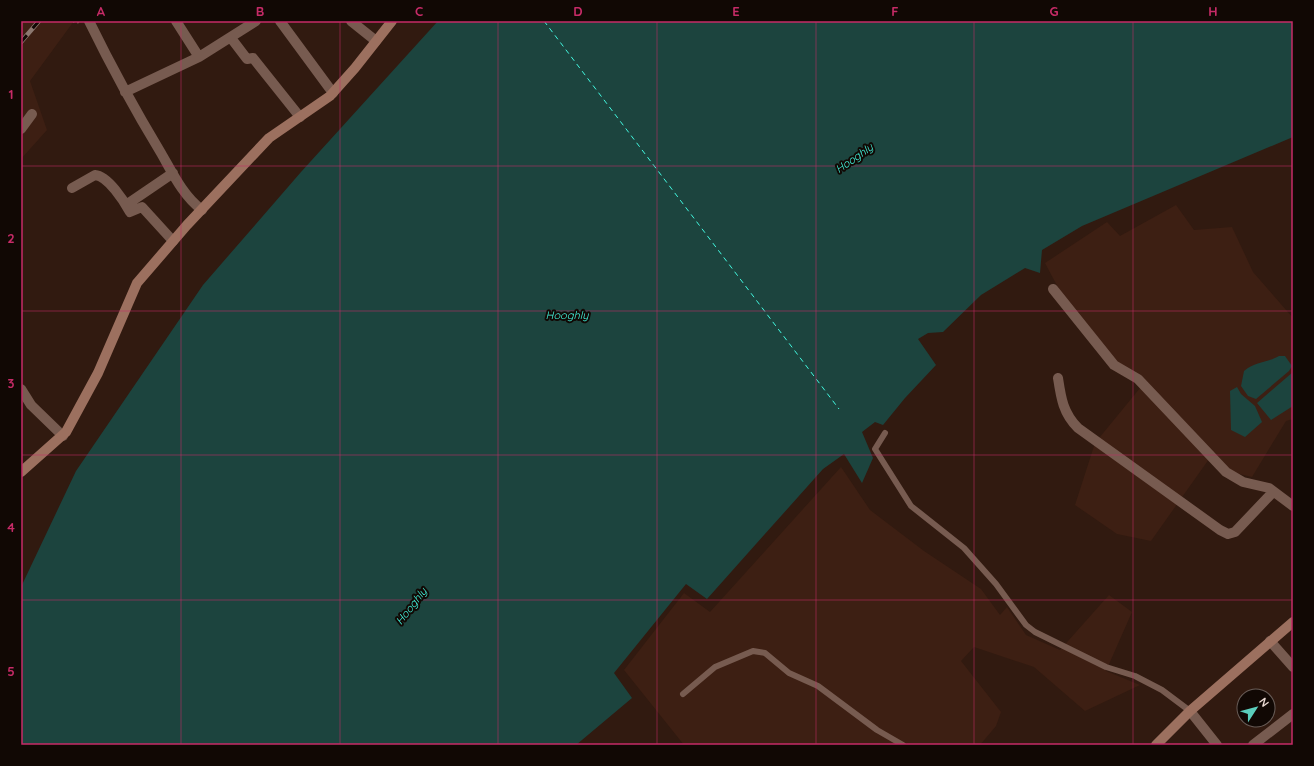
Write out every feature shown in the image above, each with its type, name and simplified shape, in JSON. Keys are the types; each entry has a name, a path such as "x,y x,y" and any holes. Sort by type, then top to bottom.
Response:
{"street":[{"path":"89,21 126,92 173,173 191,199 202,210"},
{"path":"176,21 199,57"},
{"path":"126,92 199,57 256,21"},
{"path":"280,21 333,93"},
{"path":"351,21 376,41"},
{"path":"21,472 66,432 98,373 137,283 173,241 270,138 333,93 392,21"},
{"path":"231,38 247,59 253,58 300,117"},
{"path":"21,130 32,114"},
{"path":"126,205 173,173"},
{"path":"72,188 97,175 115,190 131,213 142,207 173,241"},
{"path":"1053,290 1114,365 1138,379 1226,472 1244,482 1269,488 1293,506"},
{"path":"1058,378 1063,407 1070,420 1078,428 1220,530 1228,534 1235,532 1273,492"},
{"path":"21,390 31,405 63,436"},
{"path":"1156,745 1190,711 1293,622"},
{"path":"1270,641 1293,667"},
{"path":"1190,711 1217,745"},
{"path":"1253,745 1293,714"}],"lane":[{"path":"885,433 875,449 911,506 964,548 996,584 1026,625 1034,632 1099,664 1135,676 1162,690 1190,711"},
{"path":"682,694 715,667 753,651 759,651 765,653 800,679 818,686 877,730 902,745"}],"path":[{"path":"73,21 75,23 80,21"}],"shaded area":[{"path":"21,21 74,21 30,81 47,130 21,159"},
{"path":"1176,205 1194,230 1232,227 1253,272 1293,318 1293,419 1286,421 1252,477 1231,472 1214,452 1151,541 1117,534 1075,505 1095,443 1145,382 1114,360 1062,295 1045,263 1107,222 1120,236"},
{"path":"841,467 870,510 924,551 981,589 1000,615 1007,607 1026,635 1060,650 1109,595 1132,612 1106,671 1140,685 1085,711 1034,667 974,647 961,661 1001,712 996,726 980,745 684,745 624,670 684,593 710,612"}],"water":[{"name":"Hooghly","path":"438,21 1293,21 1293,137 1082,226 1042,250 1040,273 1025,268 981,295 943,332 928,333 918,339 936,365 905,398 883,425 875,422 862,432 873,458 862,483 844,454 823,469 707,599 686,584 614,673 632,698 576,745 21,745 21,587 76,471 203,285 301,172"},
{"path":"1279,356 1285,356 1292,366 1289,371 1256,399 1248,396 1241,386 1244,371"},
{"path":"1293,372 1293,406 1271,420 1257,403"},
{"path":"1237,387 1241,394 1255,406 1262,422 1245,437 1231,430 1230,391"}],"ferry route":[{"path":"544,21 839,409"}],"railway":[{"path":"21,42 39,21"}]}
